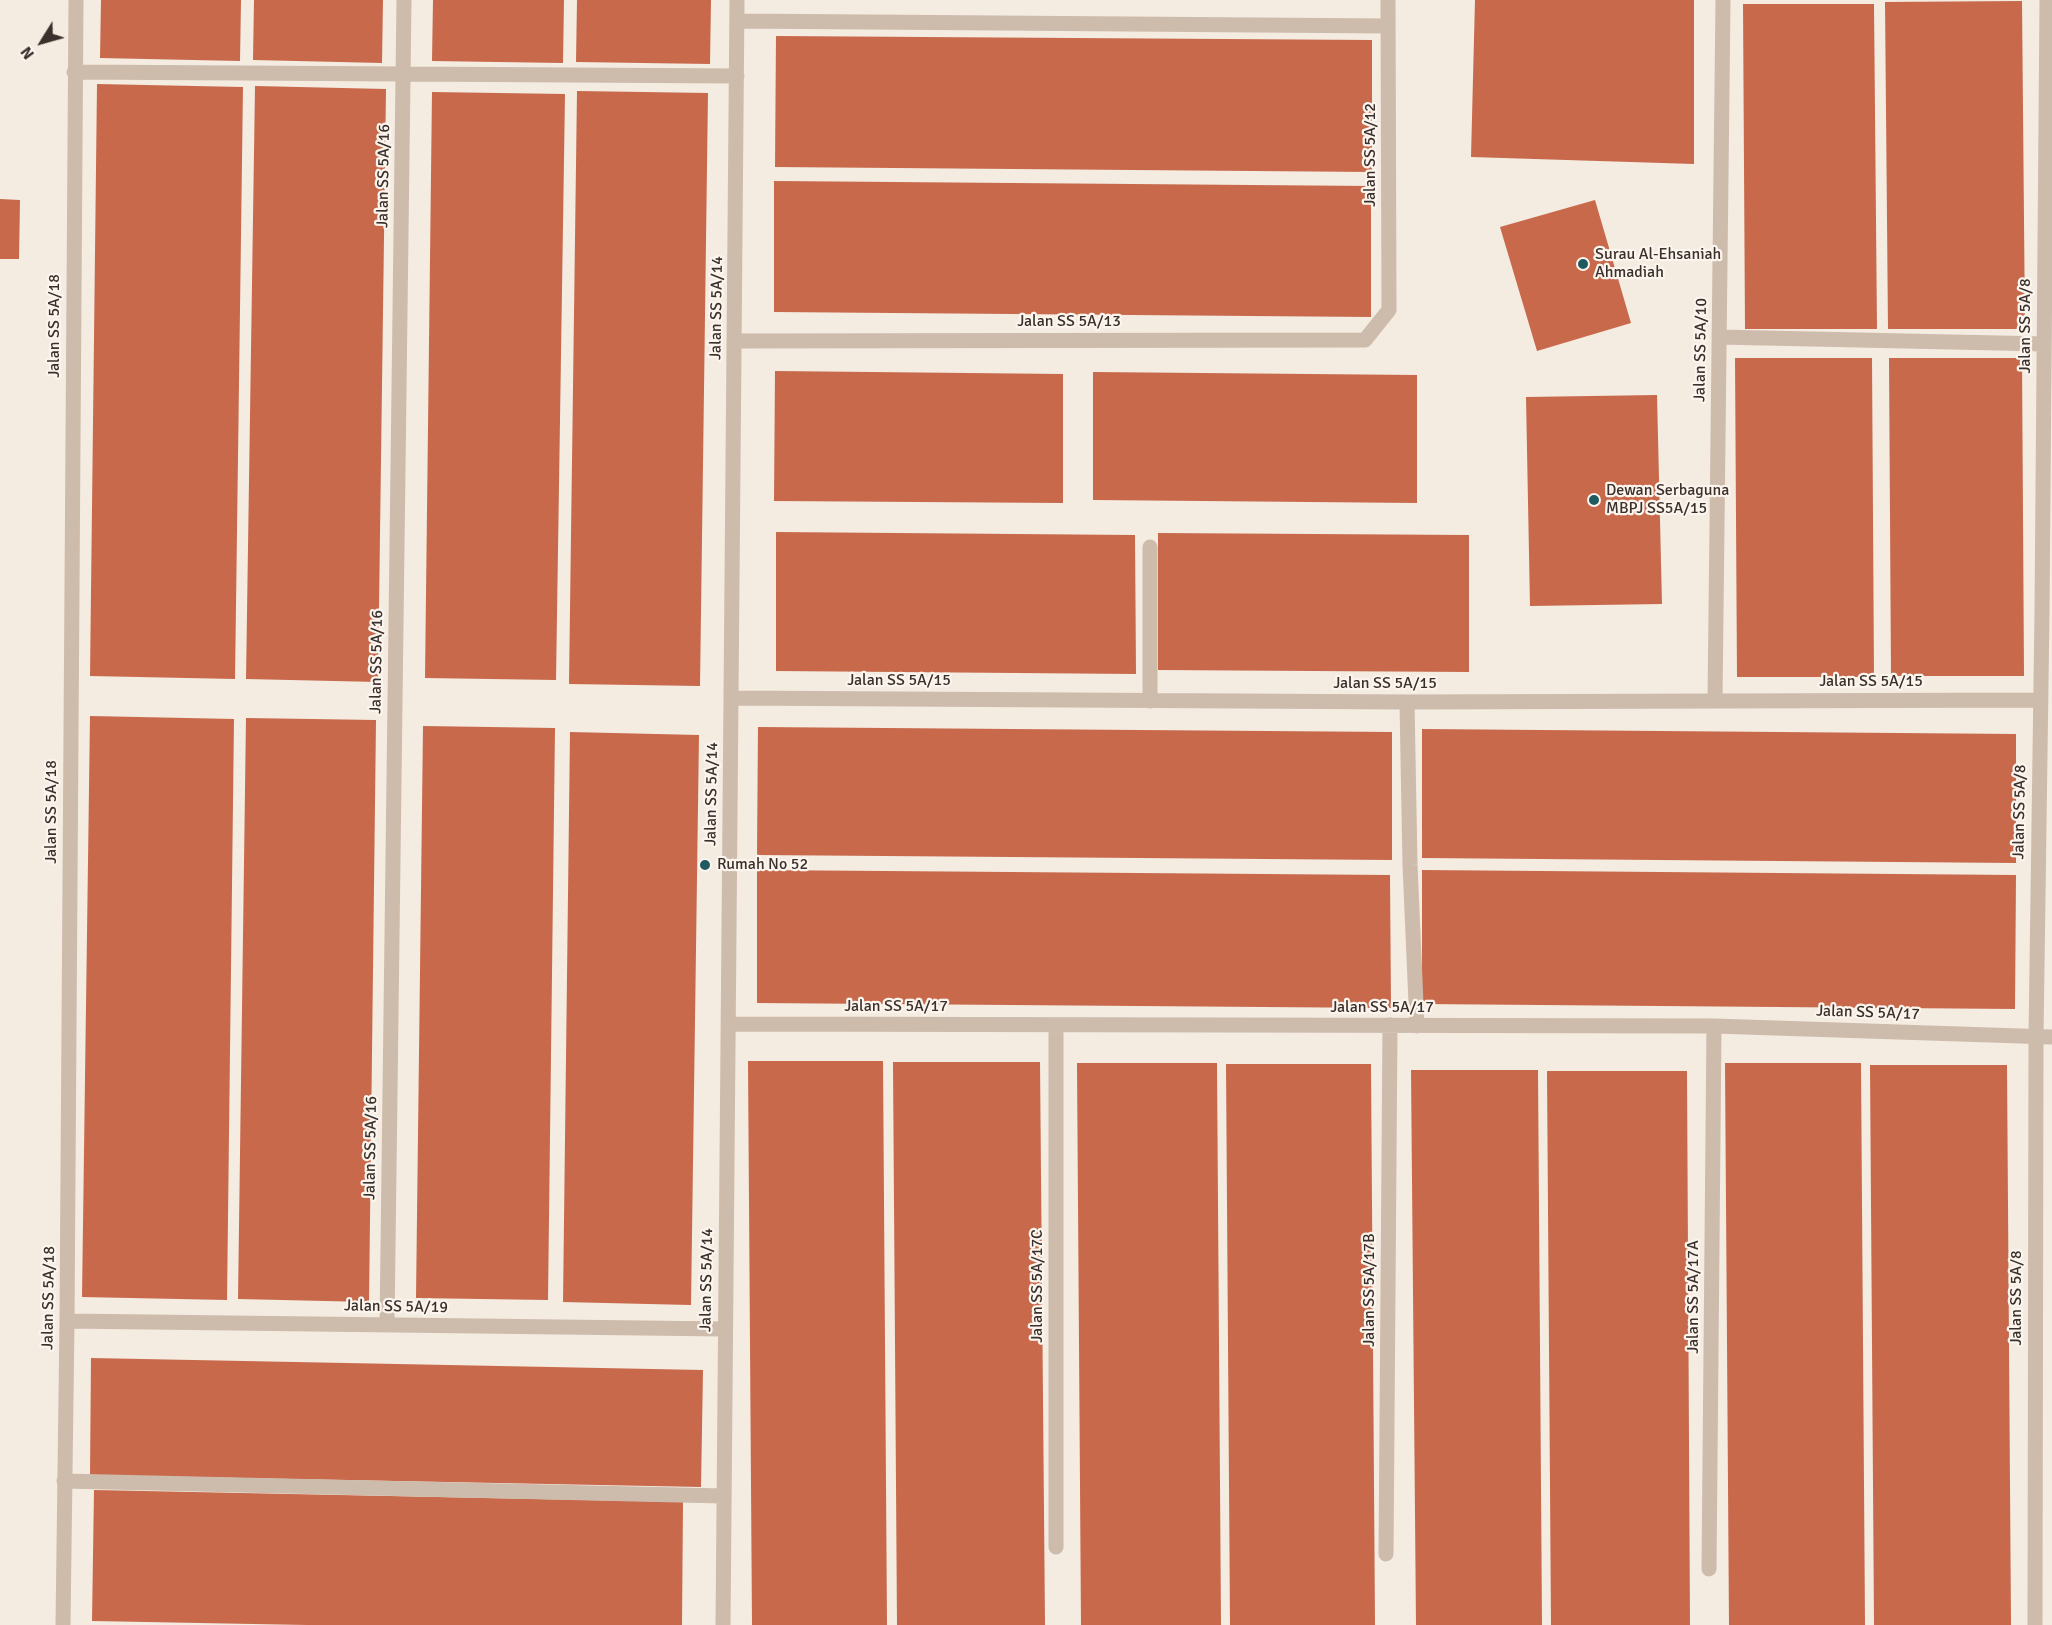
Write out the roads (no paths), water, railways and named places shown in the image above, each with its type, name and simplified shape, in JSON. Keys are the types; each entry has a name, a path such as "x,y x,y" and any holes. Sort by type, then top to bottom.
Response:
{"street":[{"name":"Jalan SS 5A/18","path":"63,1625 76,0"},
{"name":"Jalan SS 5A/16","path":"387,1325 404,0"},
{"name":"Jalan SS 5A/14","path":"723,1625 737,0"},
{"name":"Jalan SS 5A/12","path":"1388,0 1389,310"},
{"name":"Jalan SS 5A/10","path":"1715,700 1724,0"},
{"name":"Jalan SS 5A/8","path":"2035,1625 2036,1036 2040,700 2047,613 2044,344 2049,145 2046,0"},
{"path":"737,21 1388,26"},
{"path":"74,72 737,76"},
{"name":"Jalan SS 5A/13","path":"734,341 1365,340 1389,310"},
{"path":"1719,337 2044,344"},
{"path":"1150,547 1150,701"},
{"name":"Jalan SS 5A/15","path":"731,698 1407,702 2040,700"},
{"path":"1407,702 1410,865 1417,1026"},
{"name":"Jalan SS 5A/17","path":"728,1024 1714,1026 2052,1037"},
{"name":"Jalan SS 5A/17C","path":"1056,1025 1056,1547"},
{"name":"Jalan SS 5A/17B","path":"1386,1554 1390,1025"},
{"name":"Jalan SS 5A/17A","path":"1709,1569 1714,1026"},
{"name":"Jalan SS 5A/19","path":"67,1322 724,1329"},
{"path":"64,1481 723,1496"}],"place":[{"name":"Surau Al-Ehsaniah Ahmadiah","path":"1583,264"},
{"name":"Dewan Serbaguna MBPJ SS5A/15","path":"1594,500"},
{"name":"Rumah No 52","path":"705,865"}]}
